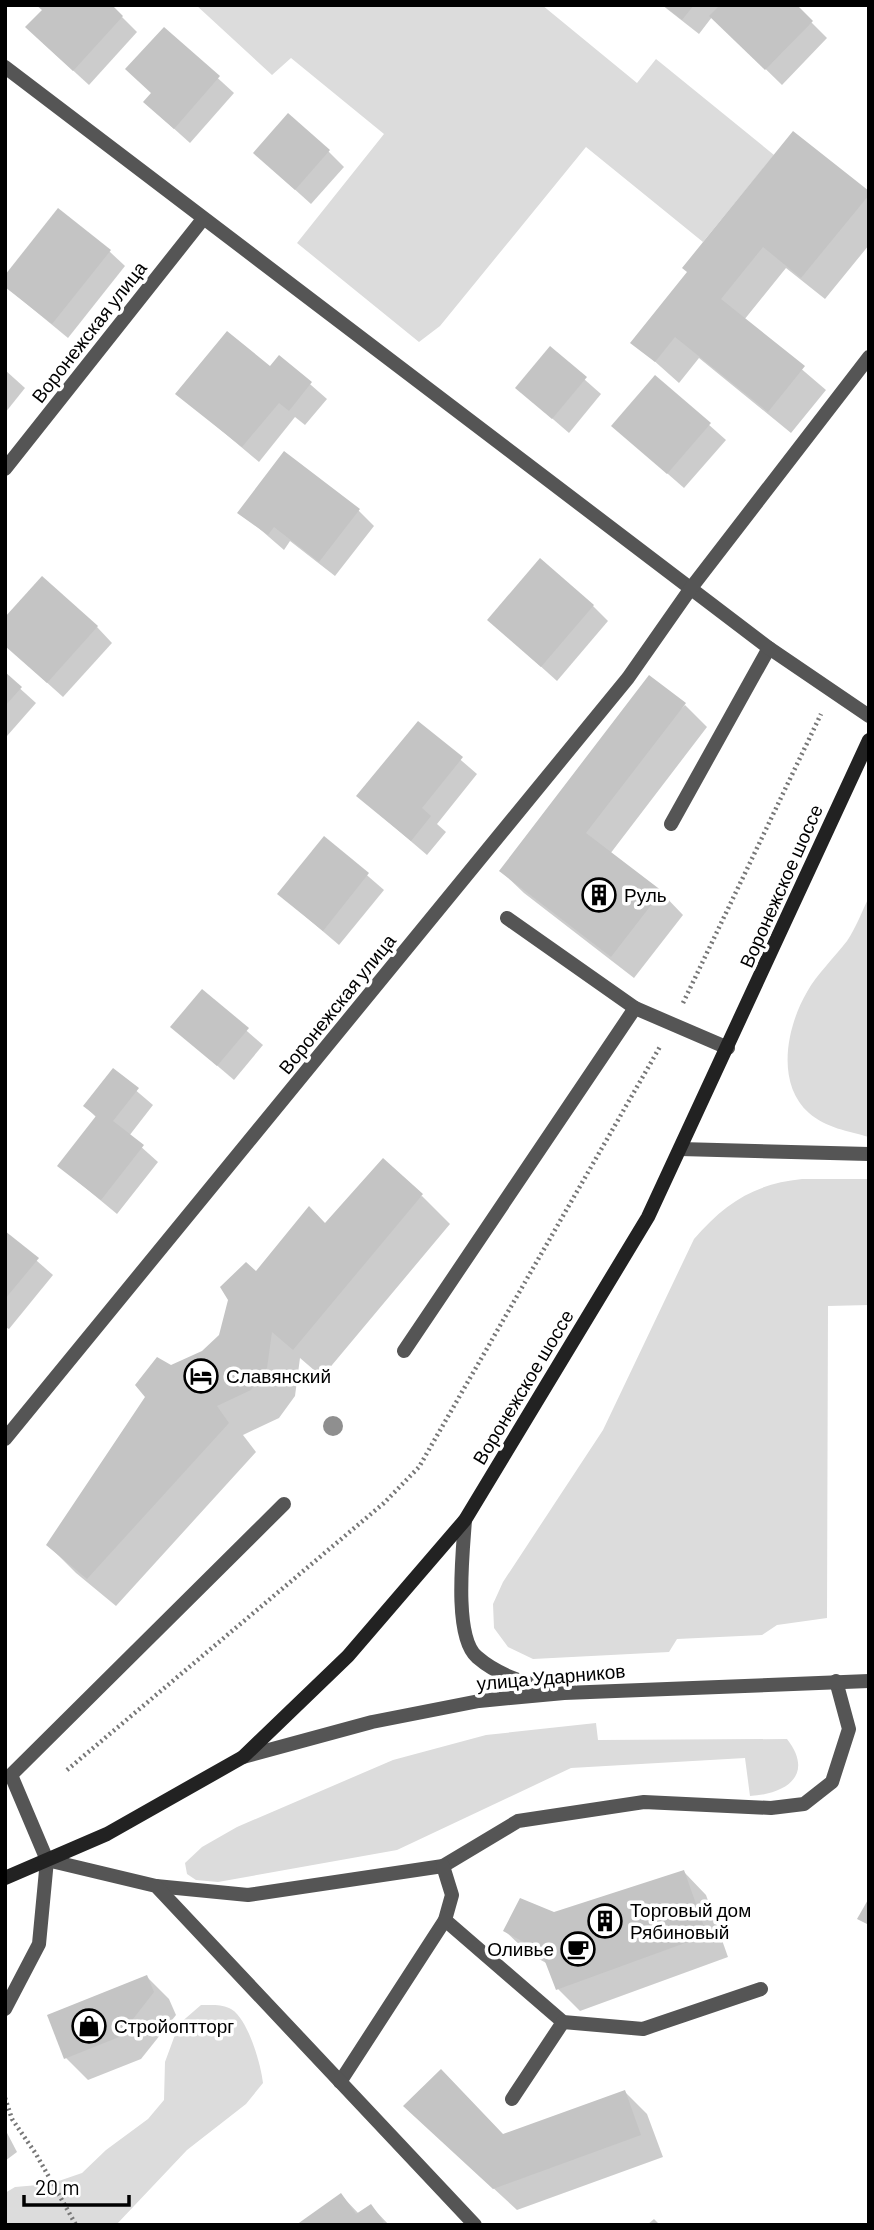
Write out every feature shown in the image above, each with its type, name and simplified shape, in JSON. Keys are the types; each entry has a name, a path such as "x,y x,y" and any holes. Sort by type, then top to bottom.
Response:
{"main road":[{"name":"Воронежское шоссе","path":"5,1878 107,1834 243,1757 348,1656 465,1520 648,1217 869,740"}],"street":[{"path":"5,67 769,648 869,716"},
{"name":"Воронежская улица","path":"5,469 204,219"},
{"name":"Воронежская улица","path":"5,1439 628,678 691,588 869,357"},
{"path":"671,824 769,648"},
{"path":"507,918 635,1009 728,1048"},
{"path":"404,1351 635,1009"},
{"path":"680,1149 869,1154"},
{"path":"5,2009 39,1944 47,1860 8,1773 284,1504"},
{"path":"465,1520 461,1591 464,1624 474,1656 512,1679 564,1693"},
{"path":"47,1860 156,1886 248,1895 443,1866 518,1821 643,1802 771,1808 804,1804 832,1782 849,1729 836,1681"},
{"name":"улица Ударников","path":"243,1757 372,1723 479,1701 564,1693 869,1681"},
{"path":"340,2082 445,1920 452,1895 443,1866"},
{"path":"156,1886 475,2225"},
{"path":"445,1920 563,2022 643,2029 761,1989"},
{"path":"512,2099 563,2022"}],"path":[{"path":"67,1770 384,1503 419,1468 672,1024 832,691"},
{"path":"5,2098 12,2119 36,2154 76,2225"}],"shaded area":[{"path":"196,5 542,5 637,83 656,59 774,155 703,242 586,147 440,326 419,342 297,243 384,134 291,58 272,75"},
{"path":"869,897 869,1137 830,1126 809,1113 798,1101 792,1086 788,1054 794,1021 807,992 847,941"},
{"path":"802,1179 869,1179 869,1305 828,1306 827,1618 777,1625 762,1635 677,1639 669,1652 533,1659 508,1647 494,1628 493,1604 503,1582 603,1430 694,1239 717,1215 742,1197 769,1185"},
{"path":"596,1723 598,1740 787,1739 795,1752 797,1772 785,1787 750,1796 745,1758 571,1768 397,1850 218,1882 196,1880 187,1874 185,1863 202,1847 237,1827 393,1760 486,1735"},
{"path":"201,2005 229,2008 236,2012 247,2030 263,2083 246,2104 187,2150 116,2225 5,2225 5,2193 15,2187 50,2184 82,2173 106,2150 148,2119 164,2100 165,2062 179,2024"}],"building":[{"path":"36,5 112,5 123,16 73,71 25,27 42,10"},
{"path":"663,5 694,5 682,20"},
{"path":"720,5 797,5 813,21 765,70 709,16"},
{"path":"164,27 220,76 174,129 143,102 151,93 125,69"},
{"path":"288,113 330,150 295,190 253,153"},
{"path":"793,131 869,191 869,195 801,278 763,247 721,299 805,366 768,412 675,337 655,362 630,343 687,272 682,268"},
{"path":"58,208 111,250 52,324 5,287 5,275"},
{"path":"227,331 270,366 279,355 312,382 289,411 279,403 242,447 175,394"},
{"path":"550,346 587,377 552,419 515,388"},
{"path":"655,375 711,423 667,474 611,426"},
{"path":"284,451 360,509 319,562 274,527 268,535 237,513"},
{"path":"540,558 594,605 541,667 487,620"},
{"path":"42,576 98,626 47,683 5,646 5,617"},
{"path":"5,672 22,687 5,706"},
{"path":"649,675 686,703 586,833 662,891 611,957 499,871"},
{"path":"418,721 463,757 422,808 431,816 411,841 356,796"},
{"path":"324,836 369,873 323,931 277,894"},
{"path":"202,989 249,1028 217,1066 170,1027"},
{"path":"113,1068 139,1088 113,1121 144,1145 101,1200 57,1166 96,1116 83,1106"},
{"name":"Славянский","path":"383,1158 423,1194 293,1350 272,1332 267,1368 251,1390 217,1406 229,1423 87,1579 46,1545 145,1397 135,1385 157,1357 171,1365 202,1351 219,1335 228,1300 220,1287 246,1262 256,1271 309,1206 325,1223"},
{"path":"5,1231 39,1258 5,1299"},
{"name":"Торговый дом Рябиновый","path":"684,1870 707,1935 556,1990 541,1951 503,1931 520,1898 554,1912"},
{"path":"869,1898 869,1925 857,1919"},
{"name":"Стройоптторг","path":"147,1975 154,1992 119,2037 64,2059 47,2015"},
{"path":"441,2069 503,2134 625,2090 641,2135 493,2189 403,2106"},
{"path":"341,2193 356,2214 371,2204 384,2222 380,2225 296,2225"}],"place":[{"name":"Руль","path":"599,895"},
{"name":"Славянский","path":"201,1376"},
{"name":"Торговый дом Рябиновый","path":"605,1921"},
{"name":"Оливье","path":"578,1949"},
{"name":"Стройоптторг","path":"89,2026"}]}
